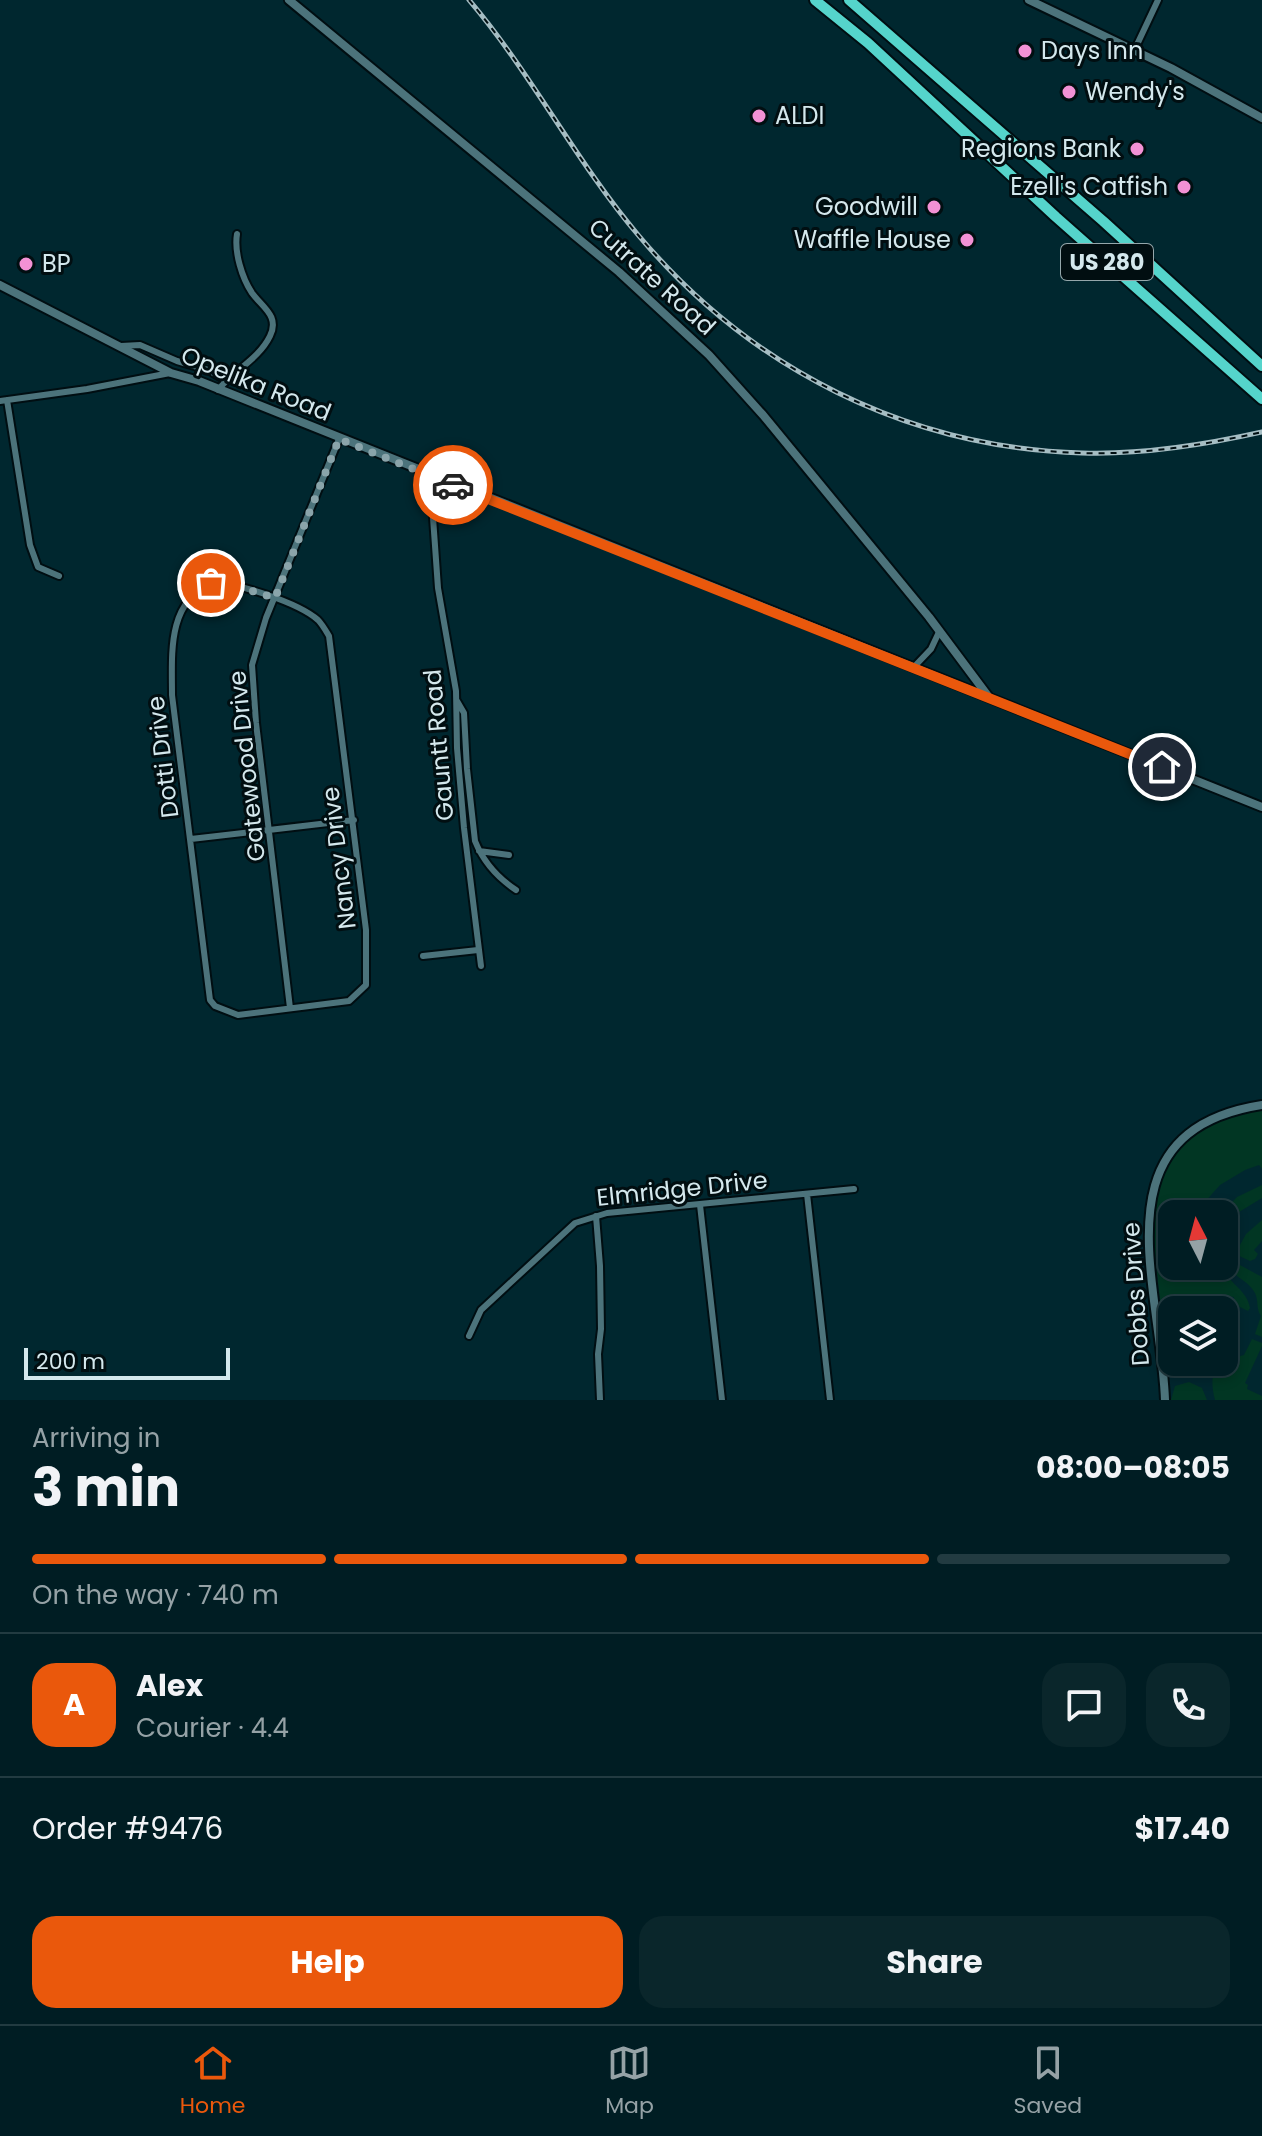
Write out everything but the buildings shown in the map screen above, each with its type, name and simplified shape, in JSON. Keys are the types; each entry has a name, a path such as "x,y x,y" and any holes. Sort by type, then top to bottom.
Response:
{"highway":[{"name":"US 280","path":"815,0 868,43 1056,217 1261,399"},
{"name":"US 280","path":"849,0 1091,210 1262,366"}],"street":[{"name":"Cutrate Road","path":"289,0 619,272 690,336 763,415 972,671 989,698"},
{"path":"1029,0 1171,68 1262,118"},
{"path":"1134,51 1158,0"},
{"path":"218,390 266,342 273,328 270,313 245,281 237,250 237,234"},
{"name":"Opelika Road","path":"0,285 171,373 1262,807"},
{"path":"117,347 140,345 208,370 225,380"},
{"path":"59,576 38,567 30,545 4,400 171,373"},
{"name":"Gatewood Drive","path":"290,1008 252,665 258,641 339,439"},
{"name":"Gauntt Road","path":"430,475 438,588 457,701 461,801 481,966"},
{"name":"Dotti Drive","path":"215,1006 210,1000 205,976 172,695 172,655 179,615 185,601 196,589 211,583 226,583 275,598"},
{"name":"Nancy Drive","path":"215,1006 238,1015 349,1001 366,985 366,930 329,636 317,619 275,598"},
{"path":"913,668 931,649 939,632"},
{"path":"457,701 464,713 471,809 479,851 497,875 516,890"},
{"path":"191,839 354,820"},
{"path":"479,851 509,855"},
{"path":"423,956 478,950"},
{"name":"Dobbs Drive","path":"1165,1400 1148,1233 1151,1192 1168,1155 1197,1126 1234,1109 1262,1105"},
{"name":"Elmridge Drive","path":"469,1336 481,1310 575,1223 596,1216 854,1189"},
{"path":"807,1194 830,1400"},
{"path":"700,1205 722,1400"},
{"path":"596,1216 600,1266 600,1400"}],"green space":[{"path":"1262,1109 1262,1169 1259,1165 1245,1170 1220,1185 1207,1200 1158,1200 1158,1280 1231,1280 1248,1301 1248,1311 1238,1306 1238,1296 1159,1296 1152,1223 1162,1173 1182,1143 1201,1127"},
{"path":"1262,1185 1262,1198 1238,1213 1238,1200 1234,1200"},
{"path":"1262,1220 1262,1241 1254,1250 1258,1254 1255,1259 1250,1261 1238,1255 1238,1245"},
{"path":"1238,1264 1262,1277 1262,1337 1255,1334 1261,1316 1251,1287 1238,1277"},
{"path":"1252,1339 1262,1343 1245,1383 1247,1389 1262,1396 1262,1400 1215,1400 1213,1376 1238,1376 1238,1357 1244,1355"},
{"path":"1189,1382 1202,1388 1207,1400 1171,1400 1175,1386"}],"railway":[{"path":"469,0 492,28 616,208 683,283 731,325 783,362 837,392 895,417 955,436 1018,448 1082,453 1150,451 1262,432"}],"way so far":[{"path":"211,583 226,583 275,598 339,439 453,485"}],"place":[{"name":"Days Inn","path":"1025,51"},
{"name":"Wendy's","path":"1069,92"},
{"name":"ALDI","path":"759,116"},
{"name":"Regions Bank","path":"1137,149"},
{"name":"Ezell's Catfish","path":"1184,187"},
{"name":"Goodwill","path":"934,207"},
{"name":"Waffle House","path":"967,240"},
{"name":"BP","path":"26,264"}],"route":[{"path":"453,485 1162,767"}]}
